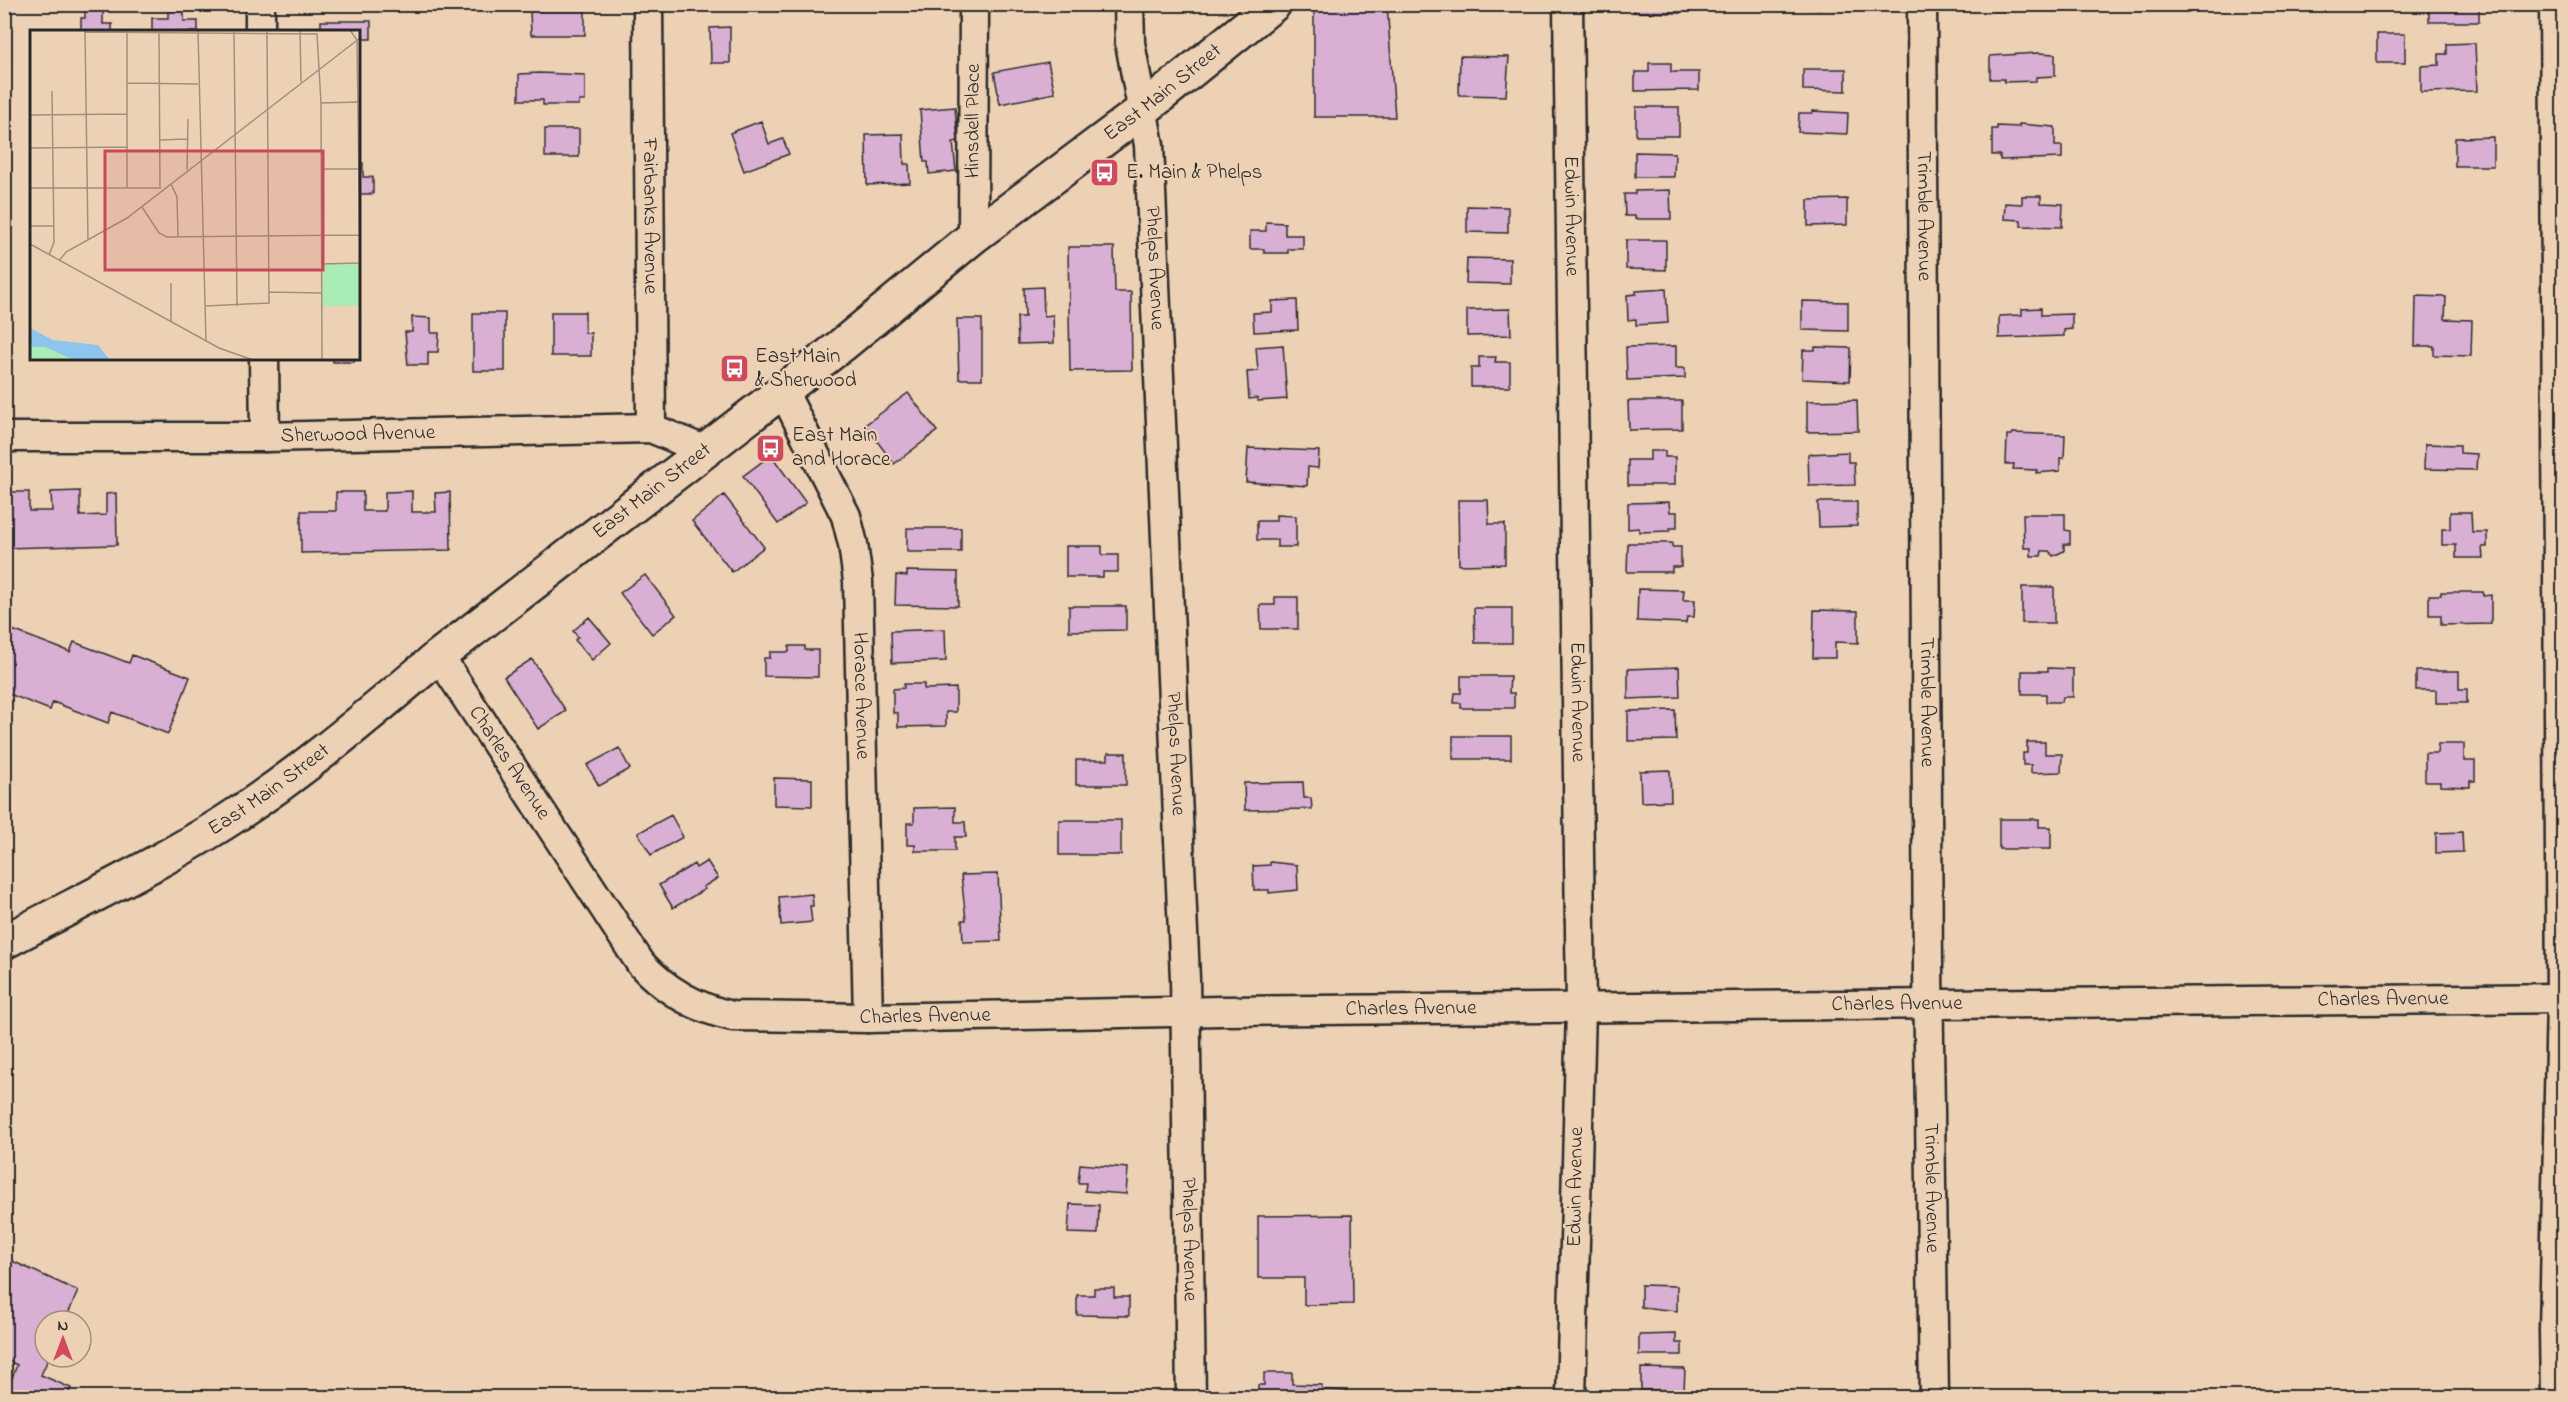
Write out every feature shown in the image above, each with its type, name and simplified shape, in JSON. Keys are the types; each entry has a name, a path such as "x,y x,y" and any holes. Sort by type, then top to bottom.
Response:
{"street":[{"path":"260,4 260,30"},
{"name":"Fairbanks Avenue","path":"648,4 651,428"},
{"name":"Hinsdell Place","path":"973,237 974,4"},
{"name":"Phelps Avenue","path":"1129,4 1130,43 1150,157 1186,1012 1191,1398"},
{"name":"East Main Street","path":"4,942 222,824 376,709 439,656 783,391 973,237 1143,110 1274,4"},
{"name":"Edwin Avenue","path":"1568,4 1581,1008 1571,1398"},
{"name":"Trimble Avenue","path":"1922,4 1928,1005 1934,1398"},
{"path":"2554,4 2558,214 2562,999 2559,1330 2555,1398"},
{"path":"264,360 265,437"},
{"name":"Horace Avenue","path":"783,391 846,516 853,544 858,582 868,1017"},
{"name":"Sherwood Avenue","path":"4,437 265,437 651,428 706,451"},
{"name":"Charles Avenue","path":"439,656 641,964 659,983 712,1012 732,1016 868,1017 2562,999"}],"building":[{"path":"1327,4 1387,4 1395,117 1314,117 1314,14"},
{"path":"1634,4 1680,4 1680,13 1634,12"},
{"path":"1785,4 1844,4 1844,9 1785,8"},
{"path":"1993,4 2022,4 2022,10 1994,11"},
{"path":"2429,4 2479,4 2479,22 2429,22"},
{"path":"85,9 103,9 103,24 112,24 112,30 81,30 81,18 85,18"},
{"path":"168,10 184,11 184,21 198,21 198,30 152,30 152,18 168,18"},
{"path":"585,10 585,35 531,35 530,11"},
{"path":"4,11 11,11 11,58 4,58"},
{"path":"321,21 371,21 371,39 360,39 360,30 321,30"},
{"path":"730,27 730,63 711,63 710,28"},
{"path":"2377,34 2405,34 2405,63 2377,63"},
{"path":"2475,43 2477,91 2421,92 2421,66 2439,65 2439,54 2447,54 2447,44"},
{"path":"2055,54 2055,76 2036,77 2036,81 2004,82 2004,79 1990,79 1990,56"},
{"path":"1460,56 1509,57 1506,96 1459,95"},
{"path":"1048,62 1055,93 1000,104 994,72"},
{"path":"1649,63 1671,63 1671,72 1699,72 1699,90 1635,91 1635,72 1649,72"},
{"path":"1803,69 1846,69 1846,91 1803,90"},
{"path":"519,74 585,75 585,101 579,101 579,105 543,105 543,100 519,100"},
{"path":"955,107 958,141 953,142 956,171 929,174 928,162 924,162 920,110"},
{"path":"1636,107 1679,107 1679,136 1636,136"},
{"path":"1812,111 1848,113 1847,134 1798,132 1799,113 1812,113"},
{"path":"761,121 769,144 783,139 789,154 744,171 730,133"},
{"path":"2019,124 2055,127 2055,146 2062,146 2062,158 2000,160 2000,155 1992,155 1992,129 1997,129 1997,126 2019,127"},
{"path":"545,129 579,129 579,157 545,157"},
{"path":"903,134 904,164 909,164 910,183 867,185 866,135"},
{"path":"2493,137 2493,166 2455,166 2455,138"},
{"path":"1635,152 1675,153 1674,177 1635,177"},
{"path":"360,163 363,163 363,177 373,177 373,194 360,194"},
{"path":"1670,190 1671,219 1635,219 1635,216 1625,216 1624,194 1635,194 1635,191"},
{"path":"2022,196 2041,196 2041,203 2063,204 2062,227 2021,226 2021,220 2004,219 2005,203 2022,204"},
{"path":"1847,199 1847,225 1808,226 1808,200"},
{"path":"1467,206 1508,207 1508,233 1467,232"},
{"path":"1266,222 1285,223 1285,235 1303,235 1303,249 1288,249 1288,253 1264,253 1264,249 1250,249 1250,231 1266,231"},
{"path":"1626,240 1666,240 1666,270 1626,269"},
{"path":"1068,247 1114,247 1115,292 1131,292 1132,370 1070,371"},
{"path":"1467,258 1510,259 1510,284 1466,283"},
{"path":"1043,287 1044,316 1053,315 1054,343 1018,344 1017,317 1025,317 1024,288"},
{"path":"1666,289 1668,323 1636,325 1636,319 1628,320 1627,295 1636,294 1636,291"},
{"path":"2416,296 2446,297 2445,319 2472,320 2471,356 2434,355 2434,346 2415,346"},
{"path":"1297,300 1298,330 1254,332 1253,313 1272,312 1272,301"},
{"path":"1802,301 1848,302 1848,331 1802,330"},
{"path":"2041,308 2041,315 2072,314 2072,329 2064,330 2064,336 1999,338 1999,316 2022,315 2022,309"},
{"path":"1510,309 1511,335 1467,336 1467,310"},
{"path":"551,312 585,312 585,333 591,333 591,356 551,356"},
{"path":"473,313 505,313 505,371 473,371"},
{"path":"412,317 431,318 431,333 439,333 438,352 428,352 428,365 408,365 405,332 412,332"},
{"path":"957,319 982,319 982,379 959,379"},
{"path":"1283,345 1287,399 1258,401 1257,398 1249,399 1247,372 1258,371 1256,347"},
{"path":"1676,346 1676,368 1685,368 1685,378 1627,380 1626,347"},
{"path":"1815,347 1851,348 1850,381 1802,379 1803,350 1815,350"},
{"path":"1479,357 1496,357 1495,362 1510,362 1510,387 1471,387 1471,368 1479,368"},
{"path":"333,360 354,360 354,362 333,362"},
{"path":"908,393 937,431 894,464 865,425"},
{"path":"1857,400 1858,431 1807,432 1807,401"},
{"path":"1628,401 1682,401 1682,429 1629,430"},
{"path":"2012,433 2065,435 2064,458 2060,458 2060,471 2036,473 2037,470 2013,469 2014,464 2006,464 2007,435 2012,435"},
{"path":"2425,444 2460,445 2460,453 2477,454 2476,470 2424,469"},
{"path":"1248,448 1319,451 1318,468 1308,467 1307,486 1246,482"},
{"path":"1650,451 1665,451 1665,457 1675,457 1675,485 1628,485 1628,460 1650,460"},
{"path":"1848,452 1848,462 1854,462 1855,485 1809,486 1808,454"},
{"path":"771,455 806,503 778,524 743,476"},
{"path":"80,491 80,516 106,515 106,494 116,493 117,545 4,548 4,492 29,492 29,511 52,511 51,492"},
{"path":"412,491 412,512 436,512 435,493 450,492 451,550 301,553 301,511 336,511 336,492 363,492 363,511 385,511 385,492"},
{"path":"724,495 764,547 732,572 692,521"},
{"path":"1458,500 1488,500 1489,524 1505,524 1505,564 1459,565"},
{"path":"1669,502 1670,512 1677,512 1677,528 1670,528 1670,531 1639,532 1639,528 1628,529 1628,503"},
{"path":"1818,502 1857,502 1857,526 1819,527"},
{"path":"2450,512 2471,512 2472,532 2487,532 2487,547 2482,547 2483,558 2456,558 2456,545 2442,545 2442,529 2450,529"},
{"path":"2023,514 2065,514 2065,530 2070,531 2070,544 2064,544 2064,551 2053,556 2049,551 2042,551 2041,556 2031,556 2031,548 2024,548"},
{"path":"1276,515 1296,516 1296,547 1277,547 1277,540 1257,540 1257,521 1276,521"},
{"path":"907,528 961,528 961,552 907,552"},
{"path":"1628,543 1672,543 1672,547 1681,547 1681,567 1672,567 1672,572 1627,572"},
{"path":"1066,546 1102,546 1102,555 1118,555 1118,572 1103,572 1103,577 1066,577"},
{"path":"907,571 958,572 958,606 895,605 896,575 907,576"},
{"path":"645,575 676,615 652,634 620,593"},
{"path":"2022,587 2054,587 2054,623 2022,623"},
{"path":"1638,589 1684,590 1683,600 1695,600 1694,617 1687,617 1686,623 1637,621"},
{"path":"2441,592 2483,592 2483,596 2491,595 2491,624 2441,625 2441,615 2429,615 2429,595 2441,595"},
{"path":"1275,597 1298,597 1298,629 1261,629 1260,605 1275,605"},
{"path":"1069,606 1126,606 1126,630 1069,631"},
{"path":"1474,608 1512,608 1512,643 1475,643"},
{"path":"1814,610 1858,611 1858,643 1835,642 1835,658 1813,658"},
{"path":"589,617 611,643 592,660 575,640 578,637 573,631"},
{"path":"10,629 70,652 74,642 129,663 132,655 190,677 168,734 112,712 108,723 53,702 50,710 4,692 4,644"},
{"path":"945,629 946,661 892,663 891,631"},
{"path":"789,646 805,646 805,650 818,650 818,677 764,676 764,658 770,658 770,652 789,652"},
{"path":"532,659 566,711 538,729 504,677"},
{"path":"1679,667 1680,697 1628,699 1628,669"},
{"path":"2048,668 2073,669 2073,697 2063,697 2062,702 2046,702 2046,694 2022,694 2022,671 2048,671"},
{"path":"2416,671 2459,671 2459,689 2467,689 2467,703 2436,703 2436,690 2416,690"},
{"path":"1461,676 1510,676 1509,693 1514,693 1514,708 1461,708 1461,703 1454,703 1455,693 1461,693"},
{"path":"904,684 924,684 924,689 956,688 956,712 946,712 946,726 898,727 898,713 893,713 893,689 904,688"},
{"path":"1675,710 1676,740 1628,741 1628,711"},
{"path":"1453,736 1511,736 1511,759 1453,759"},
{"path":"2027,742 2045,742 2045,754 2062,754 2061,772 2031,773 2031,765 2023,765 2023,753 2027,753"},
{"path":"2438,744 2464,744 2464,761 2475,761 2475,781 2470,781 2470,787 2440,786 2440,782 2425,782 2425,753 2437,753"},
{"path":"619,748 630,769 599,786 587,765"},
{"path":"1108,753 1126,753 1126,785 1076,785 1076,760 1108,760"},
{"path":"1670,770 1671,801 1641,802 1640,771"},
{"path":"774,778 812,779 812,806 774,805"},
{"path":"1303,782 1304,798 1311,798 1312,809 1245,810 1244,783"},
{"path":"955,807 955,822 965,822 966,837 955,837 955,851 915,851 915,845 907,845 907,823 914,823 914,808"},
{"path":"671,815 683,837 651,855 638,833"},
{"path":"1999,819 2039,819 2039,827 2051,827 2051,849 1999,849"},
{"path":"1059,820 1121,820 1121,855 1059,855"},
{"path":"2462,832 2463,852 2436,853 2436,833"},
{"path":"707,861 718,878 703,887 705,889 673,908 659,885 694,864 696,868"},
{"path":"1270,862 1297,865 1298,890 1269,893 1269,890 1254,890 1253,866 1270,865"},
{"path":"998,874 1001,941 963,942 962,920 966,920 961,875"},
{"path":"812,894 813,906 810,906 812,922 781,925 779,897"},
{"path":"1080,1164 1128,1168 1126,1194 1085,1191 1086,1183 1078,1183"},
{"path":"1070,1204 1099,1205 1098,1234 1068,1233"},
{"path":"1352,1215 1353,1304 1304,1305 1304,1278 1258,1278 1258,1216"},
{"path":"10,1260 78,1291 70,1309 33,1309 33,1369 44,1369 41,1375 71,1388 66,1398 4,1398 17,1365 4,1359 4,1272"},
{"path":"1641,1285 1677,1286 1677,1311 1641,1307"},
{"path":"1094,1288 1114,1288 1114,1297 1129,1297 1129,1316 1077,1315 1077,1295 1094,1295"},
{"path":"1676,1334 1676,1343 1682,1343 1682,1355 1639,1355 1639,1335"},
{"path":"1641,1368 1685,1369 1684,1390 1641,1390"},
{"path":"1264,1373 1292,1373 1292,1384 1322,1385 1322,1390 1346,1391 1346,1398 1258,1398 1258,1385 1264,1385"},
{"path":"1511,1391 1511,1398 1480,1398 1480,1392"}],"place":[{"name":"E. Main & Phelps","path":"1105,173"},
{"name":"East Main & Sherwood","path":"734,369"},
{"name":"East Main and Horace","path":"771,448"}]}
